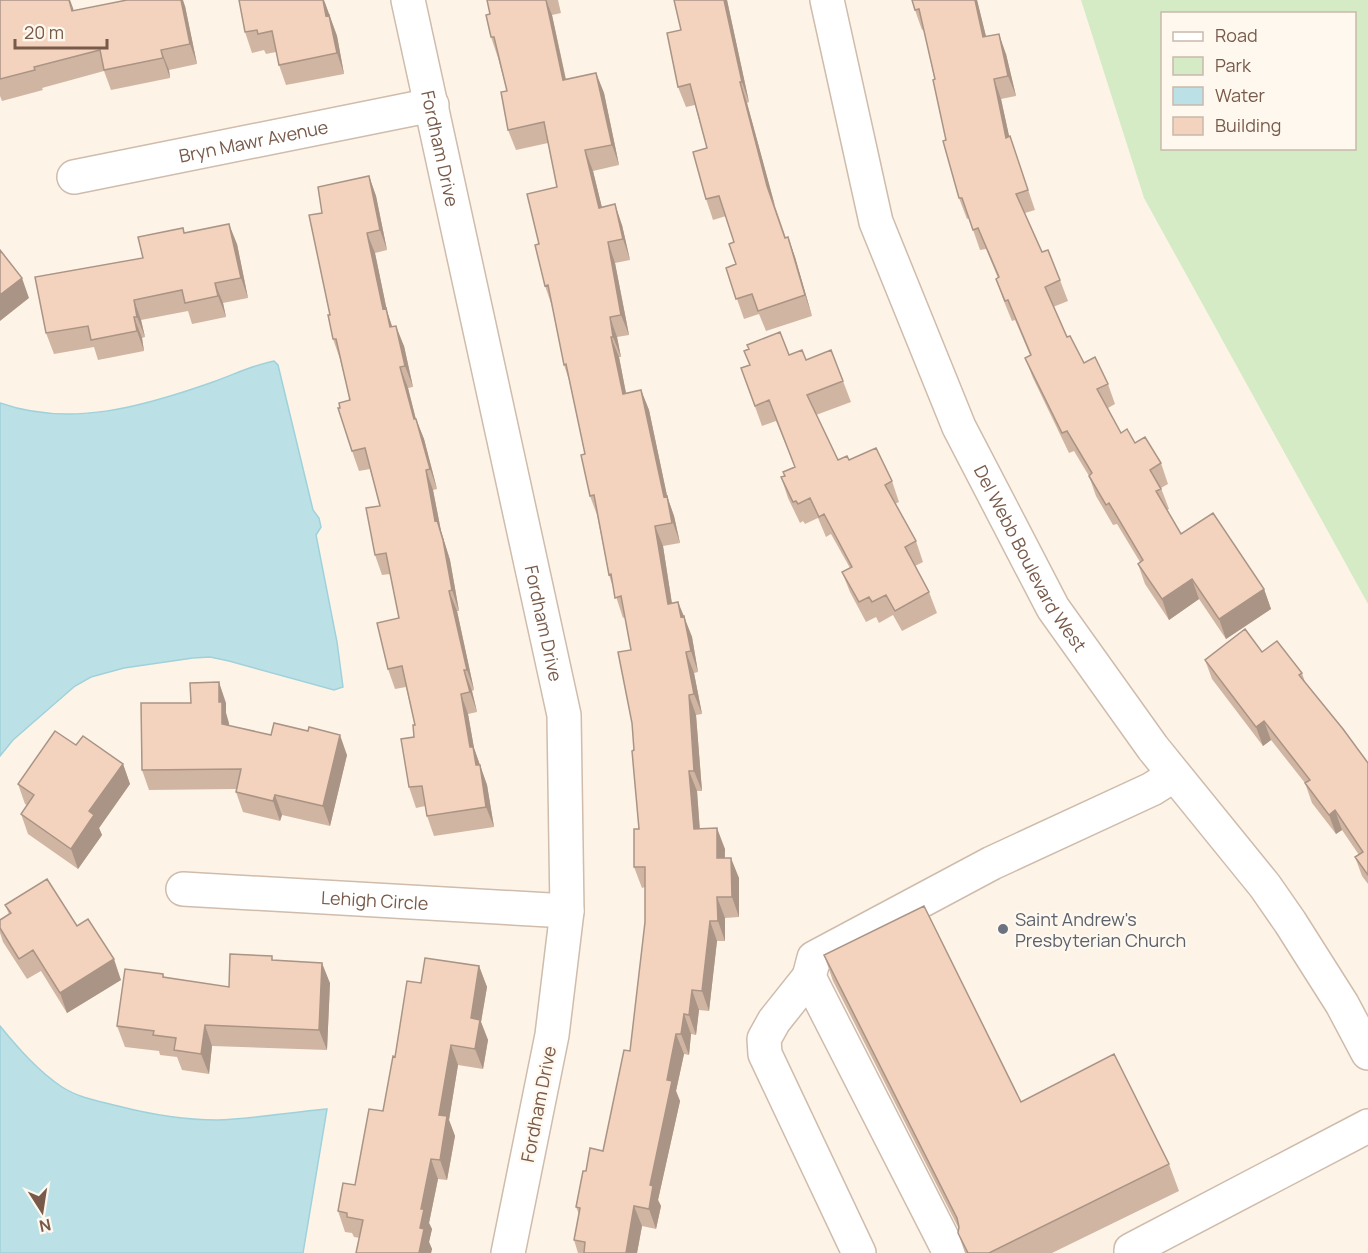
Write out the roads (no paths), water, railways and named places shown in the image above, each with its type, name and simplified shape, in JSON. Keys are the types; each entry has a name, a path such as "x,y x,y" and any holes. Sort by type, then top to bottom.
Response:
{"street":[{"name":"Fordham Drive","path":"408,0 564,715 567,910 552,1035 508,1253"},
{"name":"Del Webb Boulevard West","path":"827,0 876,222 959,427 1053,608 1174,776 1265,886 1326,979 1368,1053"},
{"name":"Bryn Mawr Avenue","path":"74,177 432,105"},
{"path":"859,1253 765,1054 764,1039 774,1021 808,977 814,958 992,863 1152,789 1174,776"},
{"name":"Lehigh Circle","path":"183,889 567,910"},
{"path":"808,977 950,1253"},
{"path":"1129,1252 1368,1126"}],"water":[{"path":"274,361 278,365 313,510 319,518 321,527 316,535 337,642 343,687 334,690 210,657 124,668 91,677 75,686 13,740 0,756 0,403 54,414 108,411 161,399"},
{"path":"0,1026 29,1059 53,1081 75,1094 96,1101 154,1114 205,1120 327,1109 303,1253 0,1253"}],"place":[{"name":"Saint Andrew's Presbyterian Church","path":"1003,929"}]}
